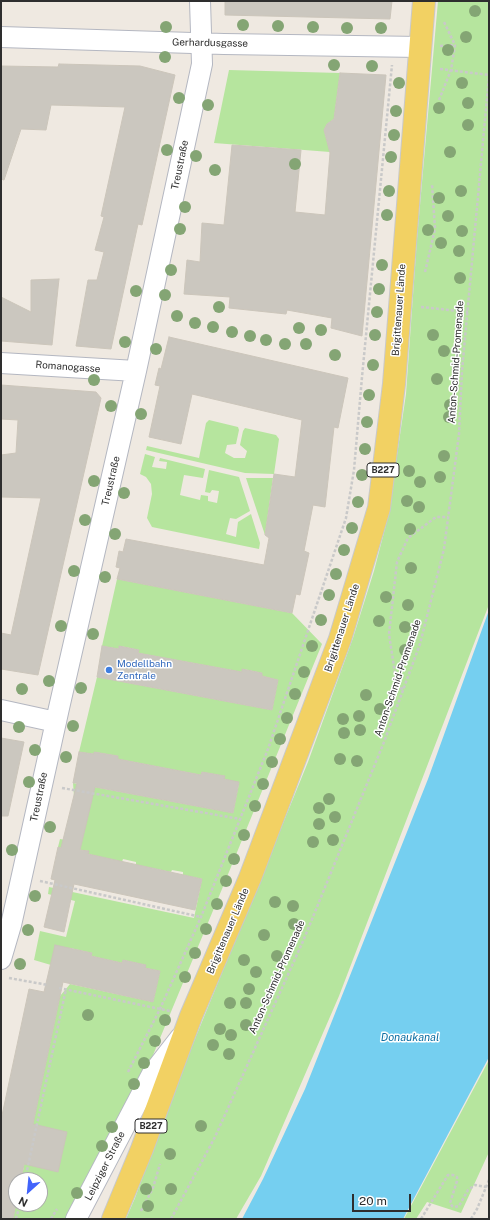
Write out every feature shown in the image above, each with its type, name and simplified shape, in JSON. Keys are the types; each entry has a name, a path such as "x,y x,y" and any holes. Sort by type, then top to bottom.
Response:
{"main road":[{"name":"Brigittenauer Lände","path":"113,1219 142,1149 188,1024 250,878 340,639 379,508 394,384 424,1"}],"street":[{"name":"Treustraße","path":"1,959 6,923 22,876 136,372 202,64 200,1"},
{"name":"Gerhardusgasse","path":"1,37 420,48"},
{"name":"Romanogasse","path":"1,363 136,372"},
{"path":"1,710 56,722"},
{"name":"Leipziger Straße","path":"76,1219 152,1074 188,1024"}],"path":[{"path":"125,1079 160,1008 201,917 268,749 346,518 354,470 393,47"},
{"path":"451,70 489,76"},
{"name":"Anton-Schmid-Promenade","path":"171,1219 215,1137 300,946 384,742 420,644 444,549 459,434 462,371 489,76"},
{"path":"420,306 468,312"},
{"path":"403,689 397,686 389,634 397,562 408,538 436,517 448,517"},
{"path":"42,785 240,819"},
{"path":"22,876 201,917"},
{"path":"9,977 48,986"},
{"path":"59,988 160,1008 188,1024"},
{"path":"27,1172 66,989"},
{"path":"421,1219 448,1175 453,1174 457,1177 450,1203 455,1207 459,1206 468,1190 475,1185 486,1187"},
{"path":"471,1219 477,1209 489,1180"},
{"path":"51,1219 59,1205"}],"green space":[{"path":"438,1 489,1 488,607 339,996 261,1176 236,1219 126,1219 177,1083 308,762 353,638 374,571 388,517 406,394 417,239"},
{"path":"229,70 340,73 334,119 327,124 324,130 330,152 214,143"},
{"path":"209,420 238,427 239,430 236,444 227,445 225,453 234,458 245,458 247,451 240,445 245,428 276,435 279,439 274,474 245,473 146,450 147,446 199,458 206,423"},
{"path":"145,454 155,457 152,467 166,469 167,462 159,461 160,458 205,469 203,478 184,475 180,495 200,500 201,495 208,496 208,501 217,503 219,491 212,490 210,493 205,492 209,470 239,477 250,511 236,519 230,518 226,534 236,537 238,522 251,514 260,543 259,549 152,527 147,518 152,494 151,484 146,477 140,474"},
{"path":"246,478 273,478 265,535"},
{"path":"117,579 292,613 322,644 141,1084 69,1219 13,1219 14,1212 48,1212 48,1172 23,1172 60,996 70,984 153,1002 160,971 145,968 145,965 123,960 122,963 91,956 92,953 70,948 51,965 34,960 40,931 66,937 75,901 48,894 49,887 194,918 202,879 183,875 183,872 172,870 171,872 136,865 136,862 123,859 122,862 88,854 88,851 75,849 74,851 58,847 60,839 71,841 91,800 74,796 73,783 233,813 239,783 224,779 224,776 202,772 201,775 118,759 118,756 94,752 94,754 79,752 97,677 272,710 278,680 262,676 262,673 243,669 242,672 138,653 139,650 120,646 119,649 102,646"},
{"path":"489,1060 489,1152 461,1213 427,1202 416,1219 404,1219"}],"water":[{"name":"Donaukanal","path":"489,610 489,1057 403,1219 242,1219 263,1179 305,1089 428,779"}],"building":[{"path":"225,1 392,1 390,19 225,15"},
{"path":"59,64 140,66 175,75 142,225 138,224 111,349 76,346 88,280 97,280 104,252 95,250 104,217 101,216 125,107 51,105 46,130 21,129 4,180 1,179 1,66 58,67"},
{"path":"340,73 386,75 362,336 331,328 332,318 287,310 286,314 229,308 230,297 184,294 187,260 200,262 202,223 224,225 232,145 301,150 295,212 325,215 330,153 324,130 327,124 334,119"},
{"path":"59,279 52,345 1,341 1,297 31,312 31,280"},
{"path":"169,337 348,378 338,428 334,427 325,507 313,505 304,551 309,553 300,595 296,594 292,613 117,579 120,568 116,567 119,551 123,552 126,539 264,565 269,538 265,535 274,474 295,477 302,420 192,394 181,444 149,437 160,386 155,385 159,368 161,369"},
{"path":"1,385 96,392 101,398 38,675 1,669 1,633 11,635 41,498 1,497 1,455 16,453 18,420 1,419"},
{"path":"102,646 119,649 119,646 139,650 138,653 242,672 242,669 262,673 262,676 278,680 272,710 97,677"},
{"path":"1,738 24,742 8,816 1,816"},
{"path":"79,752 94,754 94,752 118,756 118,759 201,775 202,772 225,776 224,779 239,782 233,813 95,787 80,850 89,851 88,854 202,879 195,910 74,884 64,932 44,927 55,880 51,879 58,847 61,848 77,783 73,783"},
{"path":"55,945 92,953 91,956 122,963 123,960 146,965 145,968 160,971 153,1002 63,982 33,1124 67,1132 58,1172 24,1164 22,1172 8,1172 8,1212 14,1212 13,1219 1,1219 1,1120 29,989 44,992"}],"place":[{"name":"Modellbahn Zentrale","path":"109,670"}]}
